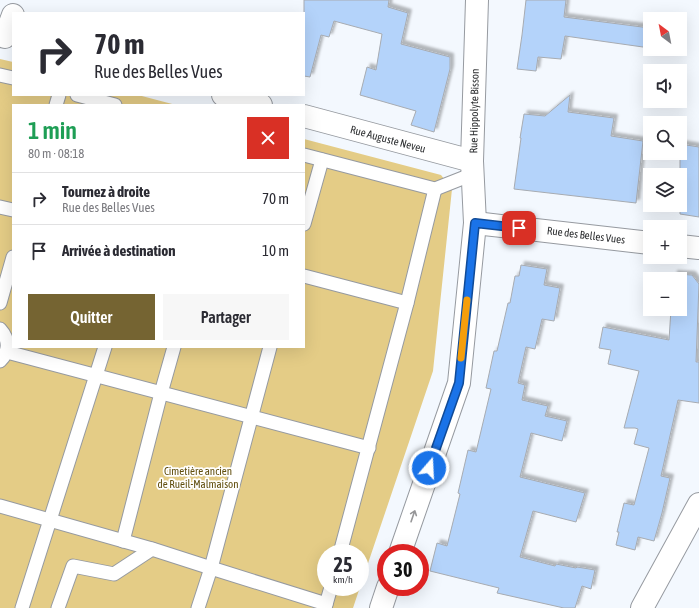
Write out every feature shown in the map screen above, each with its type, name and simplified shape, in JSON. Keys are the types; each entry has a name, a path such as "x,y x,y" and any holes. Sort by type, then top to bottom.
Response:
{"street":[{"path":"14,12 18,0"},
{"name":"Rue Hippolyte Bisson","path":"403,544 459,383 475,223 473,167 476,0"},
{"path":"6,37 12,17"},
{"path":"227,96 257,104"},
{"name":"Rue Auguste Neveu","path":"305,116 473,167"},
{"name":"Rue des Belles Vues","path":"475,223 643,242"},
{"path":"687,247 699,248"},
{"path":"642,608 699,504"},
{"path":"381,608 385,596"}],"lane":[{"path":"0,75 12,78"},
{"path":"81,96 111,104"},
{"path":"305,155 435,189 473,167"},
{"path":"305,220 322,160"},
{"path":"342,544 408,303 435,189"},
{"path":"0,207 12,210"},
{"path":"0,303 12,261"},
{"path":"305,276 408,303"},
{"path":"0,329 7,339 8,346 3,357 96,375 369,448"},
{"path":"22,608 105,348"},
{"path":"123,541 174,348"},
{"path":"198,608 211,568 270,348"},
{"path":"0,506 152,549 325,606 328,596"},
{"path":"58,608 73,566 114,574 152,549"}],"green space":[{"name":"Cimetière ancien de Rueil-Malmaison","path":"0,59 12,62 12,96 142,96 172,104 12,104 12,348 305,348 305,139 441,175 452,189 433,371 369,561 369,544 317,544 317,596 357,596 353,608 0,608"}],"building":[{"path":"304,0 389,0 388,7 408,13 401,44 450,57 450,69 434,132 411,125 416,111 360,95 367,67 376,70 382,34 334,21 329,37 321,35 310,77 305,76"},
{"path":"526,0 566,0 564,17 643,27 643,47 565,36 561,59 538,57 536,71 517,69"},
{"path":"570,95 568,112 614,118 611,136 643,141 636,203 514,189 524,114 545,116"},
{"path":"687,145 699,147 699,217 680,214 680,212 687,212 687,168 680,168 680,160 687,160"},
{"path":"521,265 547,269 544,285 560,288 554,321 542,319 535,349 526,347 518,383 525,385 522,400 548,406 545,416 567,421 562,441 531,433 520,477 585,493 576,522 533,511 520,557 555,566 556,564 595,570 591,589 582,586 575,608 564,608 497,593 499,588 430,571 437,543 447,546 460,494 458,493 468,450 476,452 491,389 486,388 494,351 497,351 508,303 510,303 515,276 519,276"},
{"path":"687,275 692,275 699,284 696,362 699,362 699,403 678,400 661,476 670,478 654,541 638,537 635,550 616,545 619,532 617,532 624,503 634,505 649,448 634,444 638,429 624,428 639,371 608,364 611,350 599,348 603,327 669,340 671,316 687,316"}],"slow traffic":[{"path":"461,358 467,300"}],"route":[{"path":"429,468 459,383 475,223 519,228"}]}
